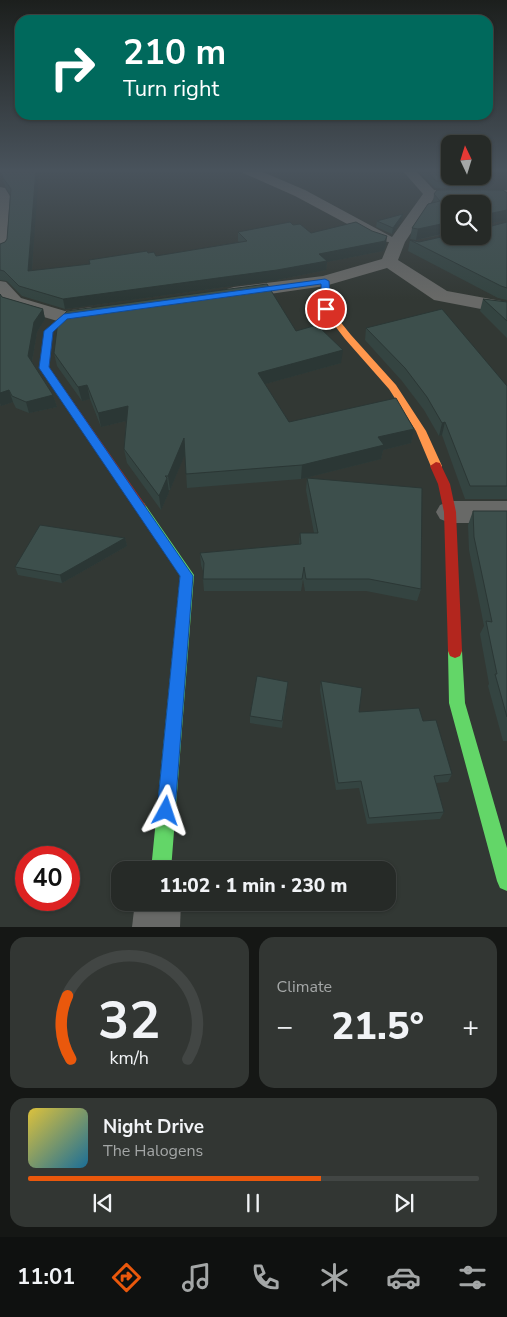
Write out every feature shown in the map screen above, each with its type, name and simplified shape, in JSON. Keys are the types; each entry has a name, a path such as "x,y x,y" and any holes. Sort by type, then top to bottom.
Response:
{"street":[{"path":"0,248 3,213"},
{"path":"337,213 378,236 416,247"},
{"path":"390,262 397,242 417,213"},
{"path":"219,296 325,281 390,262 442,296 507,308"},
{"path":"325,281 326,309 348,337 393,387 420,432 444,484 450,512 457,703 507,881"},
{"path":"0,286 14,302 64,317 112,310"},
{"path":"64,317 48,331 44,368 186,576 162,861"},
{"path":"450,512 507,512"},
{"path":"156,927 157,911"}],"building":[{"path":"9,213 33,213 28,271 90,264 89,260 147,251 148,253 154,252 156,256 247,241 238,232 290,222 293,225 300,224 311,233 356,222 372,231 387,236 385,241 319,254 327,261 277,270 63,299 19,286 4,271 0,270 0,244 7,239"},
{"path":"422,213 441,213 441,224 418,229 412,228"},
{"path":"403,214 393,228 377,221"},
{"path":"507,222 507,288 410,240 419,242 441,237 441,245 491,245 491,226"},
{"path":"267,284 296,331 317,325 343,350 258,373 289,422 396,398 414,429 378,437 384,445 302,465 186,474 184,438 168,476 165,476 167,478 159,496 124,449 128,406 98,413 87,385 78,387 54,353 58,321 67,311"},
{"path":"0,294 2,297 43,309 34,322 28,356 53,395 26,402 12,396 9,390 0,393"},
{"path":"483,299 507,302 507,321"},
{"path":"442,309 507,386 507,486 470,486 445,422 442,423 427,397 405,368 366,328"},
{"path":"307,478 422,488 421,589 369,579 306,579 304,567 302,579 203,579 204,563 200,553 301,544 300,533 318,533"},
{"path":"473,511 507,511 507,717 495,674 497,674 486,621 492,622 474,537"},
{"path":"40,525 125,538 60,575 15,567"},
{"path":"257,676 288,682 282,721 250,716"},
{"path":"321,681 362,688 359,712 419,708 423,721 436,720 452,774 434,776 444,812 369,818 361,781 338,783"}],"traffic: fast":[{"path":"140,506 187,575 162,861"},
{"path":"455,651 457,703 507,881"}],"traffic: slow":[{"path":"325,281 326,309 348,337 393,387 421,431 436,466"}],"traffic: jam":[{"path":"64,317 49,331 44,367 140,506"},
{"path":"436,466 444,484 450,512 455,651"}],"route":[{"path":"166,811 186,576 44,368 48,331 64,317 325,281 326,309"}]}
